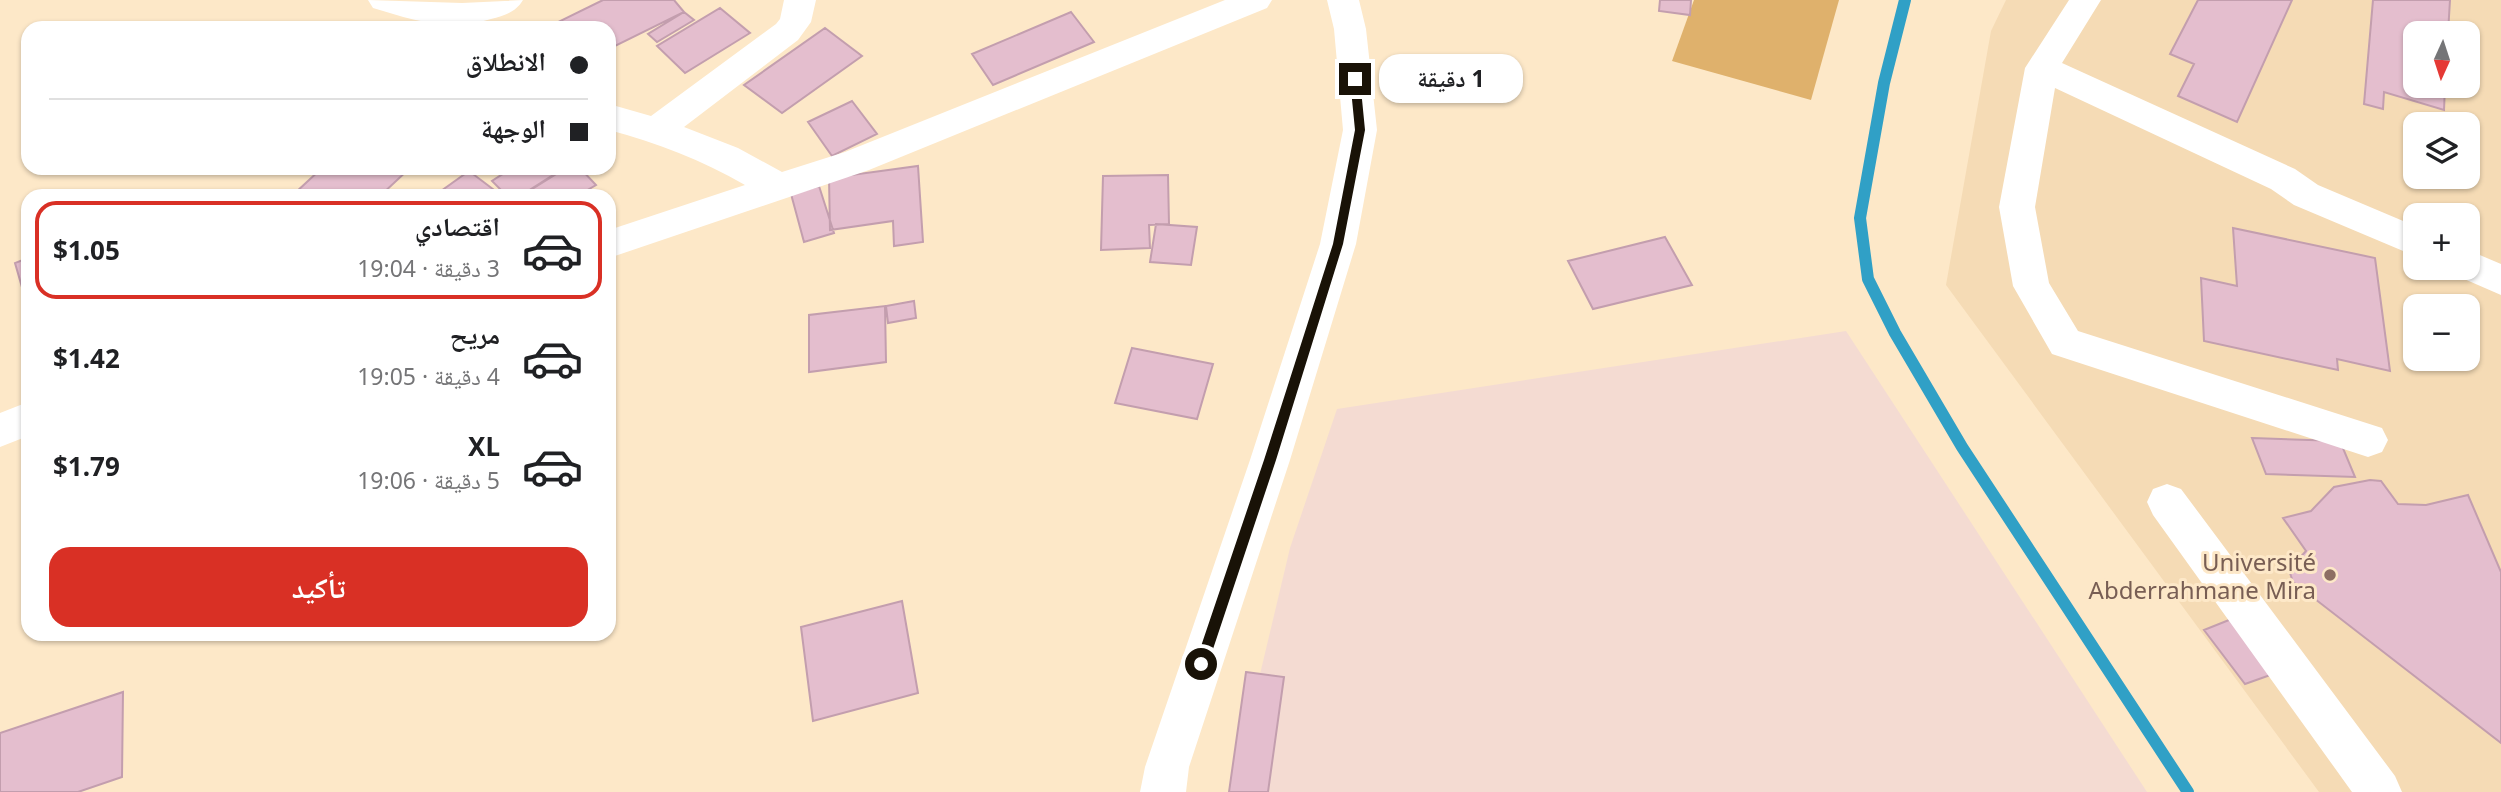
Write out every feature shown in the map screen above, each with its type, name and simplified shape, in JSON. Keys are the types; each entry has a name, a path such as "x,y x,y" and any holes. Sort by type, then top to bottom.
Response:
{"street":[{"path":"384,0 431,14 454,15 477,13 507,0"},
{"path":"656,130 787,32 795,22 800,0"},
{"path":"616,242 857,161 1256,0"},
{"path":"1163,792 1167,767 1270,460 1338,244 1360,130 1350,29 1343,0"},
{"path":"2085,0 2042,68 2017,207 2031,286 2065,342 2368,440"},
{"path":"2042,68 2283,179 2306,195 2403,237"},
{"path":"616,119 656,130 726,157 780,188"},
{"path":"2480,270 2501,279"},
{"path":"0,429 21,422"},
{"path":"2167,502 2379,792"}],"shaded area":[{"path":"1694,0 1839,0 1811,100 1672,61"},
{"name":"Université Abderrahmane Mira","path":"2006,0 2501,0 2501,792 2319,792 1946,285 1991,31"},
{"path":"1846,331 2147,792 1232,792 1290,548 1337,409"}],"building":[{"path":"603,0 674,0 684,12 616,46 616,21 560,21"},
{"path":"1660,0 1691,0 1690,15 1659,11"},
{"path":"2198,0 2292,0 2237,122 2178,96 2194,64 2170,54"},
{"path":"2373,0 2450,0 2449,21 2403,21 2403,98 2384,92 2383,109 2364,104"},
{"path":"720,8 750,33 685,73 657,46"},
{"path":"684,12 694,20 657,42 648,34"},
{"path":"1071,12 1094,42 993,85 972,54"},
{"path":"825,28 862,56 782,113 744,85"},
{"path":"2404,98 2444,98 2444,110"},
{"path":"852,101 877,134 832,156 808,122"},
{"path":"918,166 923,242 894,246 893,221 830,230 829,178"},
{"path":"314,175 402,175 388,189 299,189"},
{"path":"463,175 474,175 493,189 444,189"},
{"path":"501,175 553,175 531,189 500,189 492,181"},
{"path":"555,175 587,175 596,185 589,189 532,189"},
{"path":"1168,175 1169,224 1149,225 1150,248 1101,250 1103,176"},
{"path":"819,186 834,233 804,242 791,194"},
{"path":"1156,224 1197,227 1191,265 1150,262"},
{"path":"2233,228 2375,258 2390,371 2337,359 2338,370 2204,341 2201,278 2237,286"},
{"path":"1665,237 1692,285 1593,309 1568,261"},
{"path":"21,261 21,284 15,263"},
{"path":"914,301 916,318 888,323 886,306"},
{"path":"885,306 886,362 809,372 809,315"},
{"path":"1132,348 1213,364 1197,419 1115,403"},
{"path":"2252,438 2340,441 2355,477 2266,474"},
{"path":"2370,480 2381,481 2398,504 2426,505 2468,495 2501,572 2501,743 2293,582 2289,570 2306,551 2283,518 2311,511 2334,487"},
{"path":"902,601 918,693 813,721 801,627"},
{"path":"2234,618 2276,673 2245,684 2204,630"},
{"path":"1246,672 1284,677 1268,792 1229,792"},
{"path":"123,692 122,777 78,792 0,792 0,733"}],"waterway":[{"path":"1905,0 1884,83 1860,218 1868,279 1895,333 1962,447 2188,792"}],"place":[{"name":"Université Abderrahmane Mira","path":"2330,575"}],"route":[{"path":"1201,664 1270,460 1338,244 1360,130 1355,79"}]}
